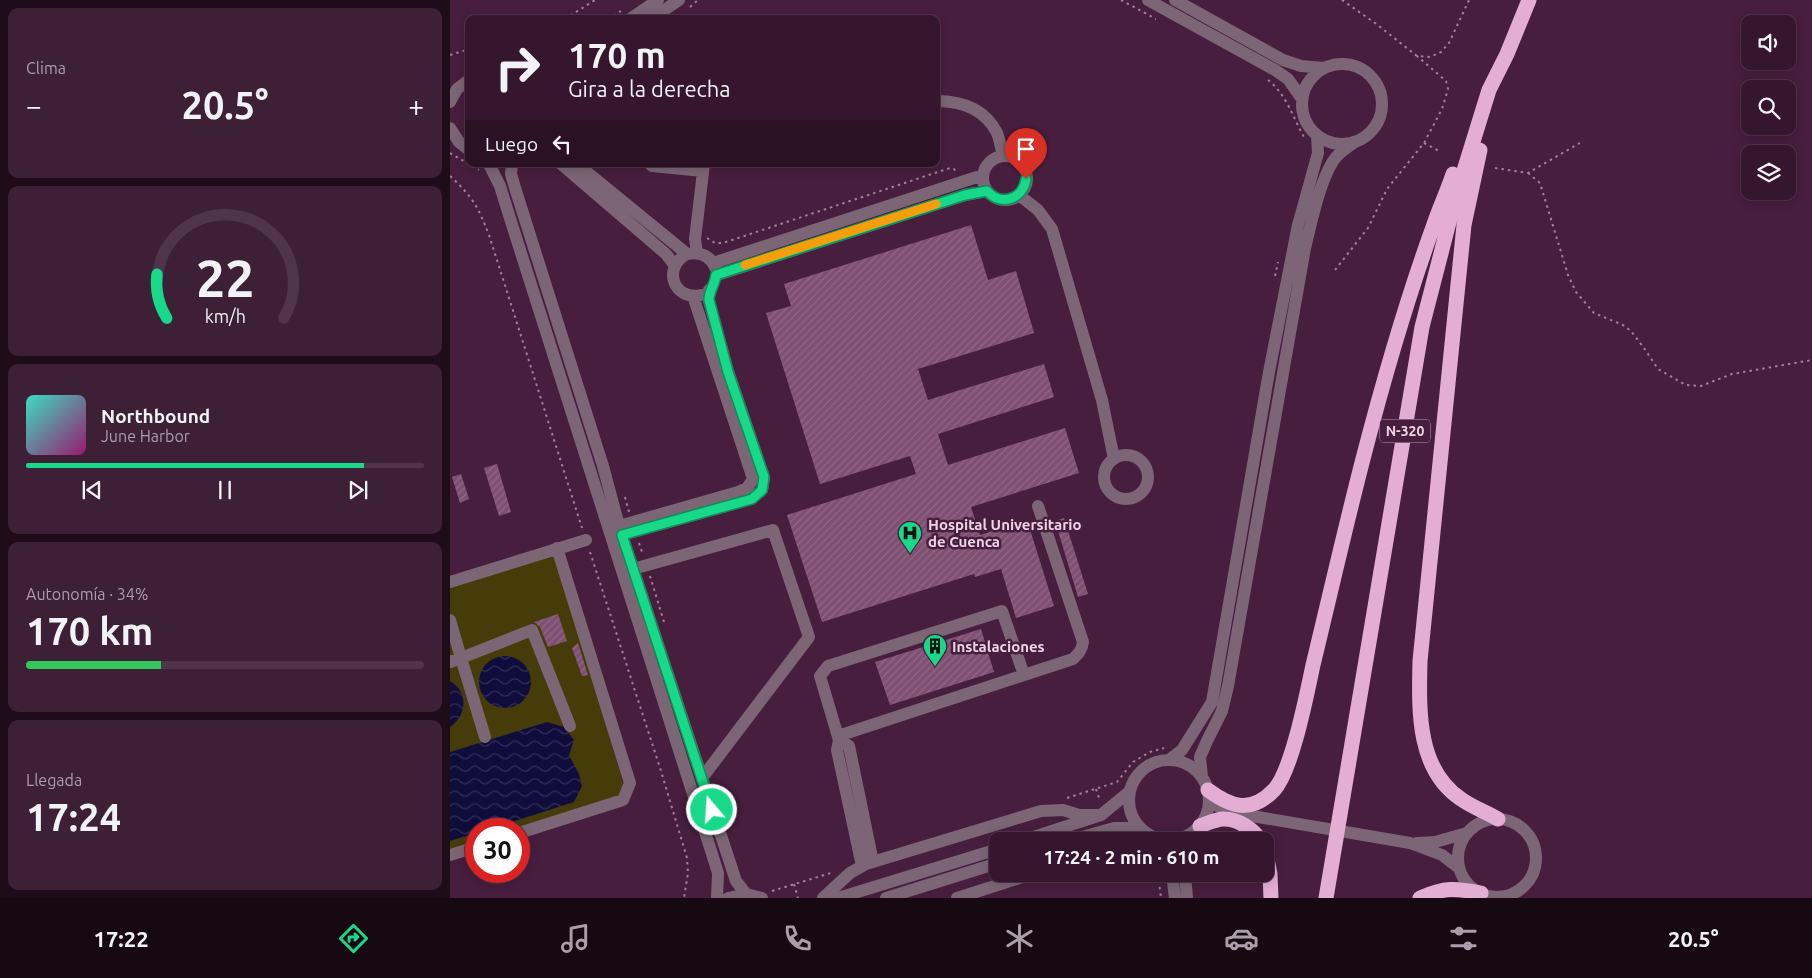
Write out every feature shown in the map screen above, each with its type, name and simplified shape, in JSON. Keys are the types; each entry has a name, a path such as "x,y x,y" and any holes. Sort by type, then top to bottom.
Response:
{"highway":[{"name":"N-320","path":"1326,898 1422,327 1454,203 1486,100 1529,0"},
{"name":"N-320","path":"1504,60 1529,0"},
{"name":"N-320","path":"1504,60 1520,21"},
{"path":"1206,790 1224,801 1236,806 1242,806 1258,802 1269,795 1282,779 1304,706 1364,455 1403,316 1433,226 1479,101 1504,60"},
{"path":"1498,819 1460,799 1444,784 1431,762 1422,732 1419,703 1420,661 1464,225 1482,138 1504,60"},
{"path":"1196,830 1216,820 1233,821 1253,832"},
{"path":"1270,882 1271,898"},
{"path":"1420,898 1435,891 1447,889 1482,893"}],"street":[{"path":"636,15 658,0"},
{"path":"657,15 679,0"},
{"path":"1144,832 1130,814 1128,803 1133,780 1151,764 1169,760 1182,750 1212,702 1266,392 1298,225 1318,153 1311,139 1305,119 1302,99 1288,79 1148,0"},
{"path":"1175,0 1283,60 1302,66 1324,68"},
{"path":"1196,830 1206,790 1200,757 1222,711 1228,686 1305,248 1315,210 1331,165 1337,156 1370,133 1379,119 1382,102 1377,86 1366,72 1351,65 1334,64 1315,73 1309,81 1302,99"},
{"path":"450,102 457,89 465,83"},
{"path":"940,101 970,105 990,123 998,134 1004,156"},
{"path":"450,128 458,142 465,147"},
{"path":"1311,139 1325,140 1335,144 1355,142"},
{"path":"1004,156 1015,159 1024,168 1026,179 1023,191 1010,200 999,200 990,195 983,181 983,175 988,164 992,160 1004,156"},
{"path":"490,167 500,186 718,873 717,898"},
{"path":"512,167 511,174 603,466 620,530 736,881 746,894"},
{"path":"564,167 666,254 675,266"},
{"path":"582,167 692,253 705,255 715,269 713,286 704,294 693,296 682,292 675,283 673,271 678,260 692,253"},
{"path":"692,253 696,234 703,167"},
{"path":"715,269 983,175"},
{"path":"715,269 965,195 987,191"},
{"path":"1019,195 1038,210 1052,229 1102,400 1114,459"},
{"path":"634,526 752,499 762,490 764,477 728,372 709,300 709,290"},
{"path":"620,530 738,492 747,488 753,479 693,296"},
{"path":"838,738 1073,659 1082,649 1083,642 1038,506"},
{"path":"633,569 772,530 809,637 702,778"},
{"path":"450,582 586,540"},
{"path":"530,830 623,800 630,783 557,548"},
{"path":"867,864 849,746 838,738 820,676 828,666 1002,611 1024,675"},
{"path":"450,620 456,660 485,737"},
{"path":"456,660 532,630 570,726"},
{"path":"1169,760 1189,766 1206,790 1235,813"},
{"path":"1049,832 1101,815 1129,792"},
{"path":"823,898 850,873 867,864 1041,811 1062,810 1079,815 1101,815"},
{"path":"1196,830 1223,813 1235,813 1410,843 1442,855 1459,868"},
{"path":"1498,819 1513,822 1525,831 1535,851 1535,866 1524,886 1511,894 1496,897 1482,893 1465,881 1459,868 1458,858 1459,847 1467,833 1481,822 1498,819"},
{"path":"1099,832 1114,828 1139,828"},
{"path":"1410,843 1435,842 1467,833"},
{"path":"450,855 465,850"},
{"path":"838,898 989,852"},
{"path":"886,898 989,866"},
{"path":"957,898 1007,882"},
{"path":"1173,882 1175,898"},
{"path":"1186,882 1187,898"},
{"path":"728,898 764,893"}],"path":[{"path":"571,15 595,0"},
{"path":"1121,0 1163,23"},
{"path":"1335,270 1368,228 1387,189 1424,143 1442,108 1448,89 1444,79 1417,56 1342,0"},
{"path":"1417,56 1430,57 1441,52 1450,43 1469,0"},
{"path":"450,55 465,50"},
{"path":"1264,78 1276,87 1311,139"},
{"path":"1424,143 1441,152"},
{"path":"1528,173 1580,143"},
{"path":"696,234 703,235 714,243 723,243 950,168 954,169 962,182"},
{"path":"1495,168 1528,173 1540,183 1568,275 1576,292 1594,313 1624,325 1644,348 1658,369 1680,382 1701,386 1732,374 1812,360"},
{"path":"1275,276 1279,258"},
{"path":"624,494 666,629"},
{"path":"1059,801 1117,782 1133,762 1150,752 1171,745"},
{"path":"764,893 836,871"},
{"path":"1159,882 1161,898"},
{"path":"794,884 798,898"}],"shaded area":[{"path":"553,548 626,793 530,824 530,818 465,818 465,844 450,849 450,585"}],"water":[{"path":"505,656 515,658 523,664 529,672 531,682 529,692 523,700 515,706 505,708 495,706 487,700 481,692 479,682 481,672 487,664 495,658"},
{"path":"450,681 460,691 463,697 463,704 460,716 450,727"},
{"path":"547,722 564,727 574,740 569,755 579,774 582,786 574,802 524,818 465,818 465,836 450,841 450,752"}],"building":[{"path":"971,225 988,280 1016,271 1034,333 918,369 928,400 1044,364 1054,397 938,434 948,465 1065,428 1079,473 971,507 980,535 1027,520 1054,606 1016,618 1001,569 975,577 974,574 822,622 787,515 916,474 910,456 820,484 766,313 791,306 784,284"},
{"path":"497,464 511,512 499,516 484,468"},
{"path":"461,474 469,499 460,503 452,477"},
{"path":"1064,518 1088,594 1078,597 1055,521"},
{"path":"558,614 567,641 548,647 540,627 534,622"},
{"name":"Instalaciones","path":"981,629 994,672 890,705 875,662"},
{"path":"578,643 588,675 582,676 572,648"}],"slow traffic":[{"path":"745,265 936,204"}],"place":[{"name":"Hospital Universitario de Cuenca","path":"910,554"},
{"name":"Instalaciones","path":"935,667"}],"route":[{"path":"712,810 622,535 752,499 762,490 764,477 728,372 709,300 709,290 716,281 716,275 965,195 987,191 999,200 1010,200 1023,191 1026,179"}]}
